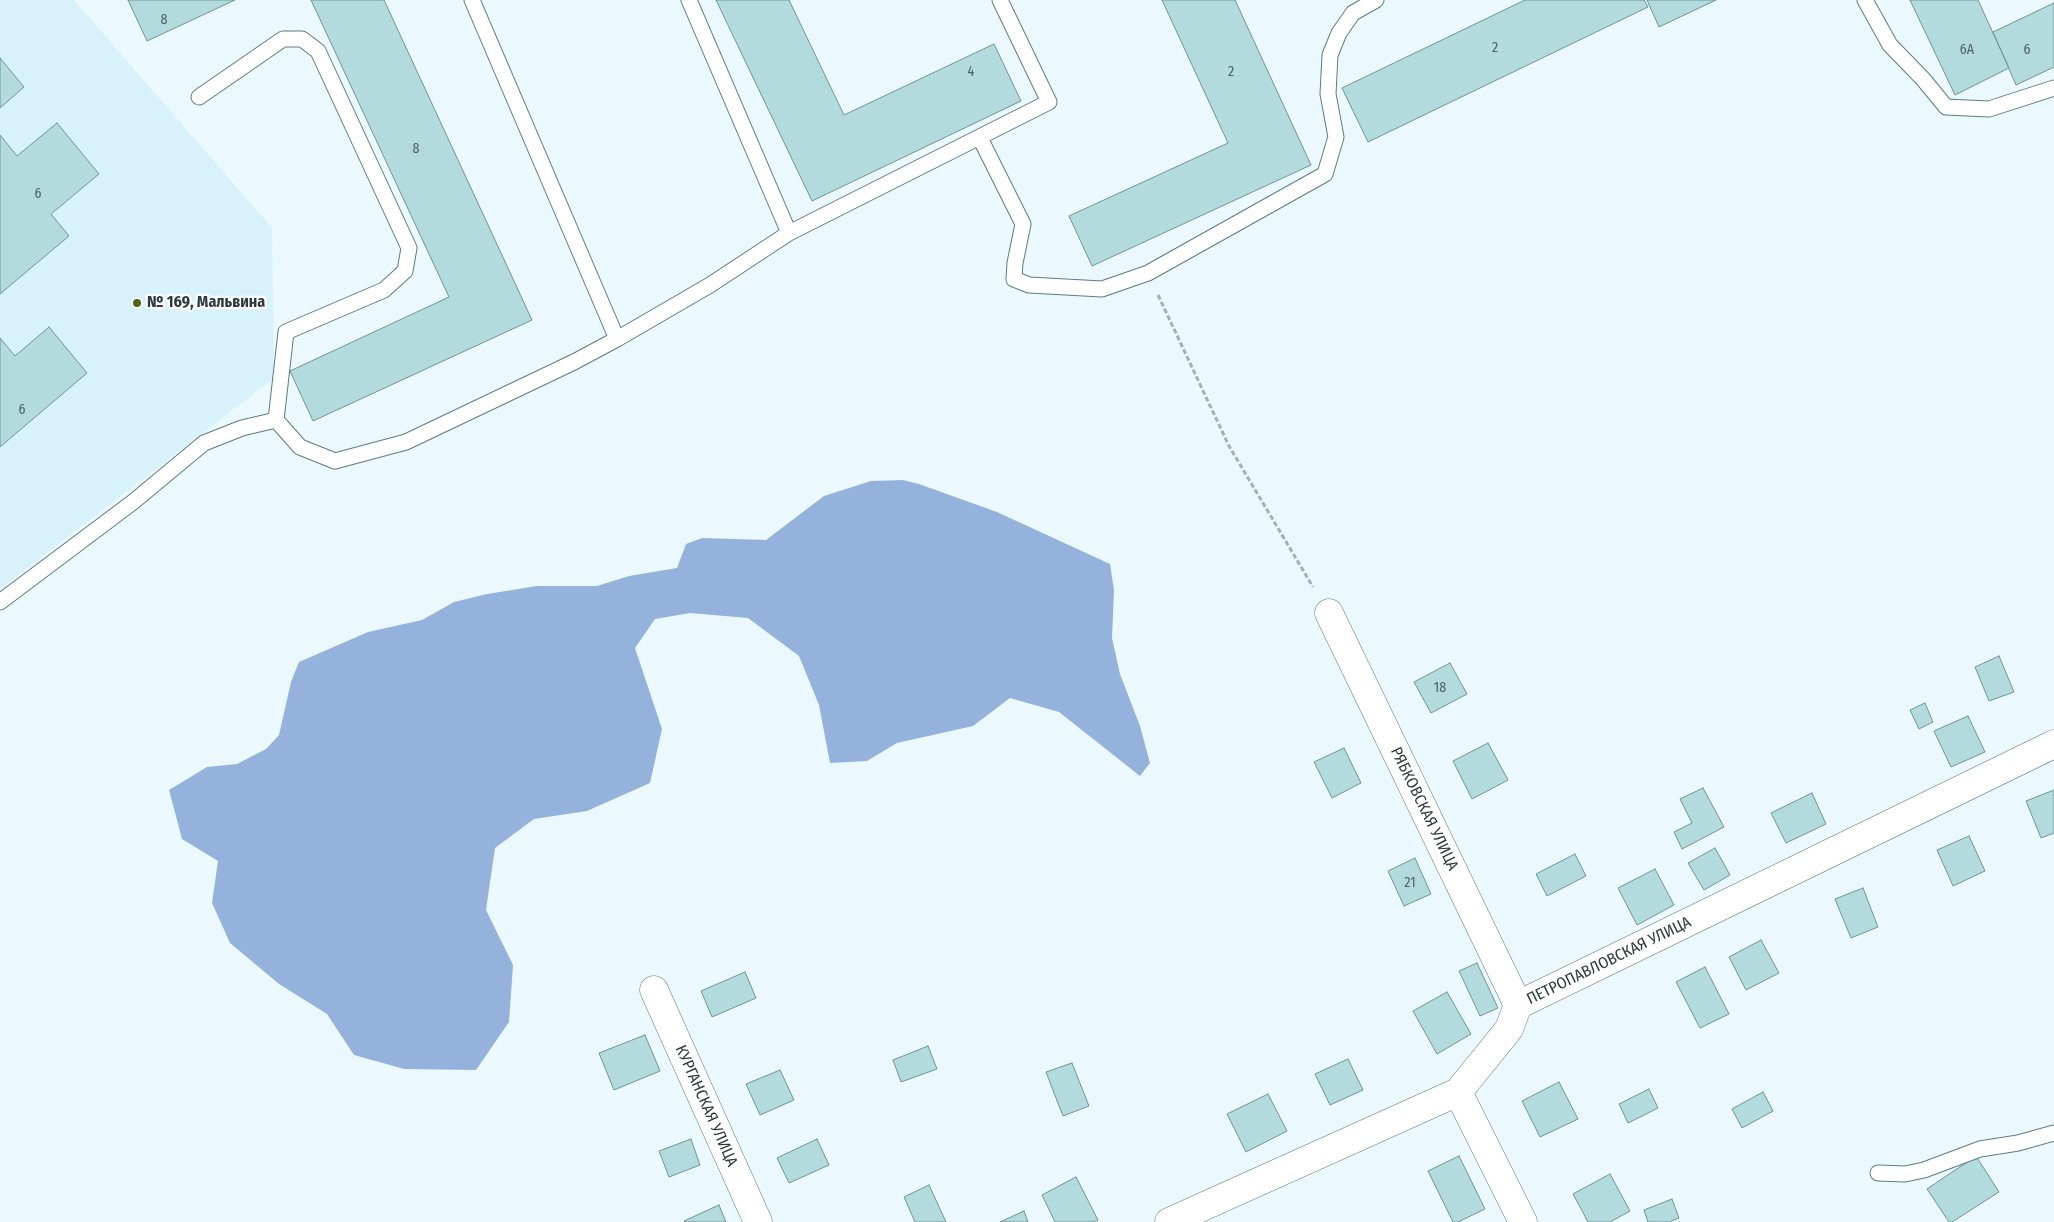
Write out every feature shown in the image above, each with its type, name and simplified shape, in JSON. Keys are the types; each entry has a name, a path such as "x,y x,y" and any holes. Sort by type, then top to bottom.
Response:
{"street":[{"name":"РЯБКОВСКАЯ УЛИЦА","path":"1329,614 1518,1005"},
{"name":"ПЕТРОПАВЛОВСКАЯ УЛИЦА","path":"1169,1222 1458,1092 1509,1029 1518,1005 2054,744"},
{"name":"КУРГАНСКАЯ УЛИЦА","path":"654,990 758,1222"},
{"path":"1458,1092 1523,1222"}],"lane":[{"path":"472,0 617,339"},
{"path":"688,0 789,233"},
{"path":"199,97 283,39 302,40 310,45 318,51 409,248 405,271 384,290 286,332 276,420 300,447 335,461 406,442 574,362 710,286 789,233 1049,102 1000,0"},
{"path":"980,138 1023,224 1015,263 1014,279 1029,286 1102,289 1148,273 1325,174 1336,137 1328,94 1330,55 1339,33 1353,13 1376,0"},
{"path":"1864,0 1890,45 1923,79 1946,107 1989,109 2054,88"},
{"path":"0,602 133,502 204,443 242,428 276,420"},
{"path":"1878,1173 1905,1174 1914,1172 1980,1149 2018,1144 2054,1133"}],"path":[{"path":"1148,273 1229,446 1329,614"}],"shaded area":[{"name":"№ 169, Мальвина","path":"0,0 74,0 272,228 274,378 0,589"}],"water":[{"path":"903,480 997,512 1110,564 1114,590 1112,638 1120,674 1140,726 1150,763 1140,776 1059,712 1010,698 973,726 897,743 867,761 830,763 819,705 799,656 748,618 690,613 655,619 635,648 662,729 650,783 587,811 534,819 495,848 486,910 513,965 509,1022 476,1070 404,1069 354,1055 327,1014 279,984 230,943 212,903 218,861 182,839 169,790 207,767 237,764 266,749 279,735 291,682 299,662 368,632 422,620 454,602 487,594 537,586 597,586 629,576 677,568 686,544 702,538 766,540 824,496 871,481"}],"building":[{"path":"128,0 235,0 147,41"},
{"path":"311,0 384,0 532,320 313,421 290,371 449,297"},
{"path":"716,0 789,0 844,115 994,44 1021,101 812,201"},
{"path":"1162,0 1235,0 1311,165 1092,266 1069,216 1228,143"},
{"path":"1525,0 1644,0 1648,7 1368,142 1342,88"},
{"path":"1647,0 1716,0 1659,27"},
{"path":"1910,0 1978,0 2009,68 1955,95"},
{"path":"2054,3 2054,67 2016,85 1993,32"},
{"path":"0,58 24,87 0,108"},
{"path":"57,123 99,174 51,214 69,236 0,294 0,135 17,156"},
{"path":"49,327 87,373 0,447 0,338 15,356"},
{"path":"1999,656 2014,692 1989,701 1975,667"},
{"path":"1450,663 1467,694 1431,713 1414,682"},
{"path":"1925,703 1933,722 1919,729 1910,710"},
{"path":"1968,716 1985,752 1951,767 1934,731"},
{"path":"1488,743 1508,780 1472,799 1453,761"},
{"path":"1344,748 1361,783 1332,798 1314,762"},
{"path":"1703,788 1724,827 1682,849 1674,832 1692,823 1680,799"},
{"path":"2054,790 2054,833 2041,838 2026,801"},
{"path":"1812,793 1826,824 1786,843 1771,813"},
{"path":"1969,836 1985,871 1953,886 1937,850"},
{"path":"1715,848 1730,875 1704,890 1688,863"},
{"path":"1575,854 1586,876 1547,896 1536,874"},
{"path":"1415,858 1431,894 1404,906 1388,871"},
{"path":"1655,869 1674,905 1637,925 1618,888"},
{"path":"1863,888 1878,927 1851,938 1835,899"},
{"path":"1761,940 1779,973 1746,990 1729,957"},
{"path":"1477,963 1498,1008 1480,1016 1459,971"},
{"path":"1705,967 1729,1014 1700,1028 1676,982"},
{"path":"745,972 756,998 712,1017 701,991"},
{"path":"1447,992 1471,1034 1437,1054 1413,1011"},
{"path":"645,1035 660,1071 614,1090 599,1053"},
{"path":"928,1046 937,1069 901,1082 893,1060"},
{"path":"1348,1059 1363,1090 1330,1105 1315,1074"},
{"path":"1072,1063 1089,1106 1063,1116 1046,1072"},
{"path":"780,1070 794,1100 760,1115 746,1084"},
{"path":"1559,1082 1578,1119 1540,1137 1522,1101"},
{"path":"1649,1089 1658,1108 1628,1123 1619,1104"},
{"path":"1763,1092 1773,1111 1742,1128 1732,1109"},
{"path":"1268,1094 1287,1131 1246,1152 1227,1114"},
{"path":"691,1139 700,1165 669,1177 659,1151"},
{"path":"817,1139 829,1165 789,1183 777,1158"},
{"path":"1459,1156 1485,1209 1458,1222 1453,1222 1428,1171"},
{"path":"1976,1156 1999,1192 1952,1222 1949,1222 1927,1189"},
{"path":"1610,1174 1630,1211 1610,1222 1588,1222 1573,1194"},
{"path":"1076,1177 1098,1220 1094,1222 1055,1222 1042,1195"},
{"path":"929,1185 946,1222 915,1222 904,1197"},
{"path":"1672,1199 1679,1218 1669,1222 1648,1222 1644,1210"},
{"path":"719,1205 726,1222 684,1221"},
{"path":"1024,1211 1028,1222 1000,1222"}],"place":[{"name":"№ 169, Мальвина","path":"137,303"}]}
